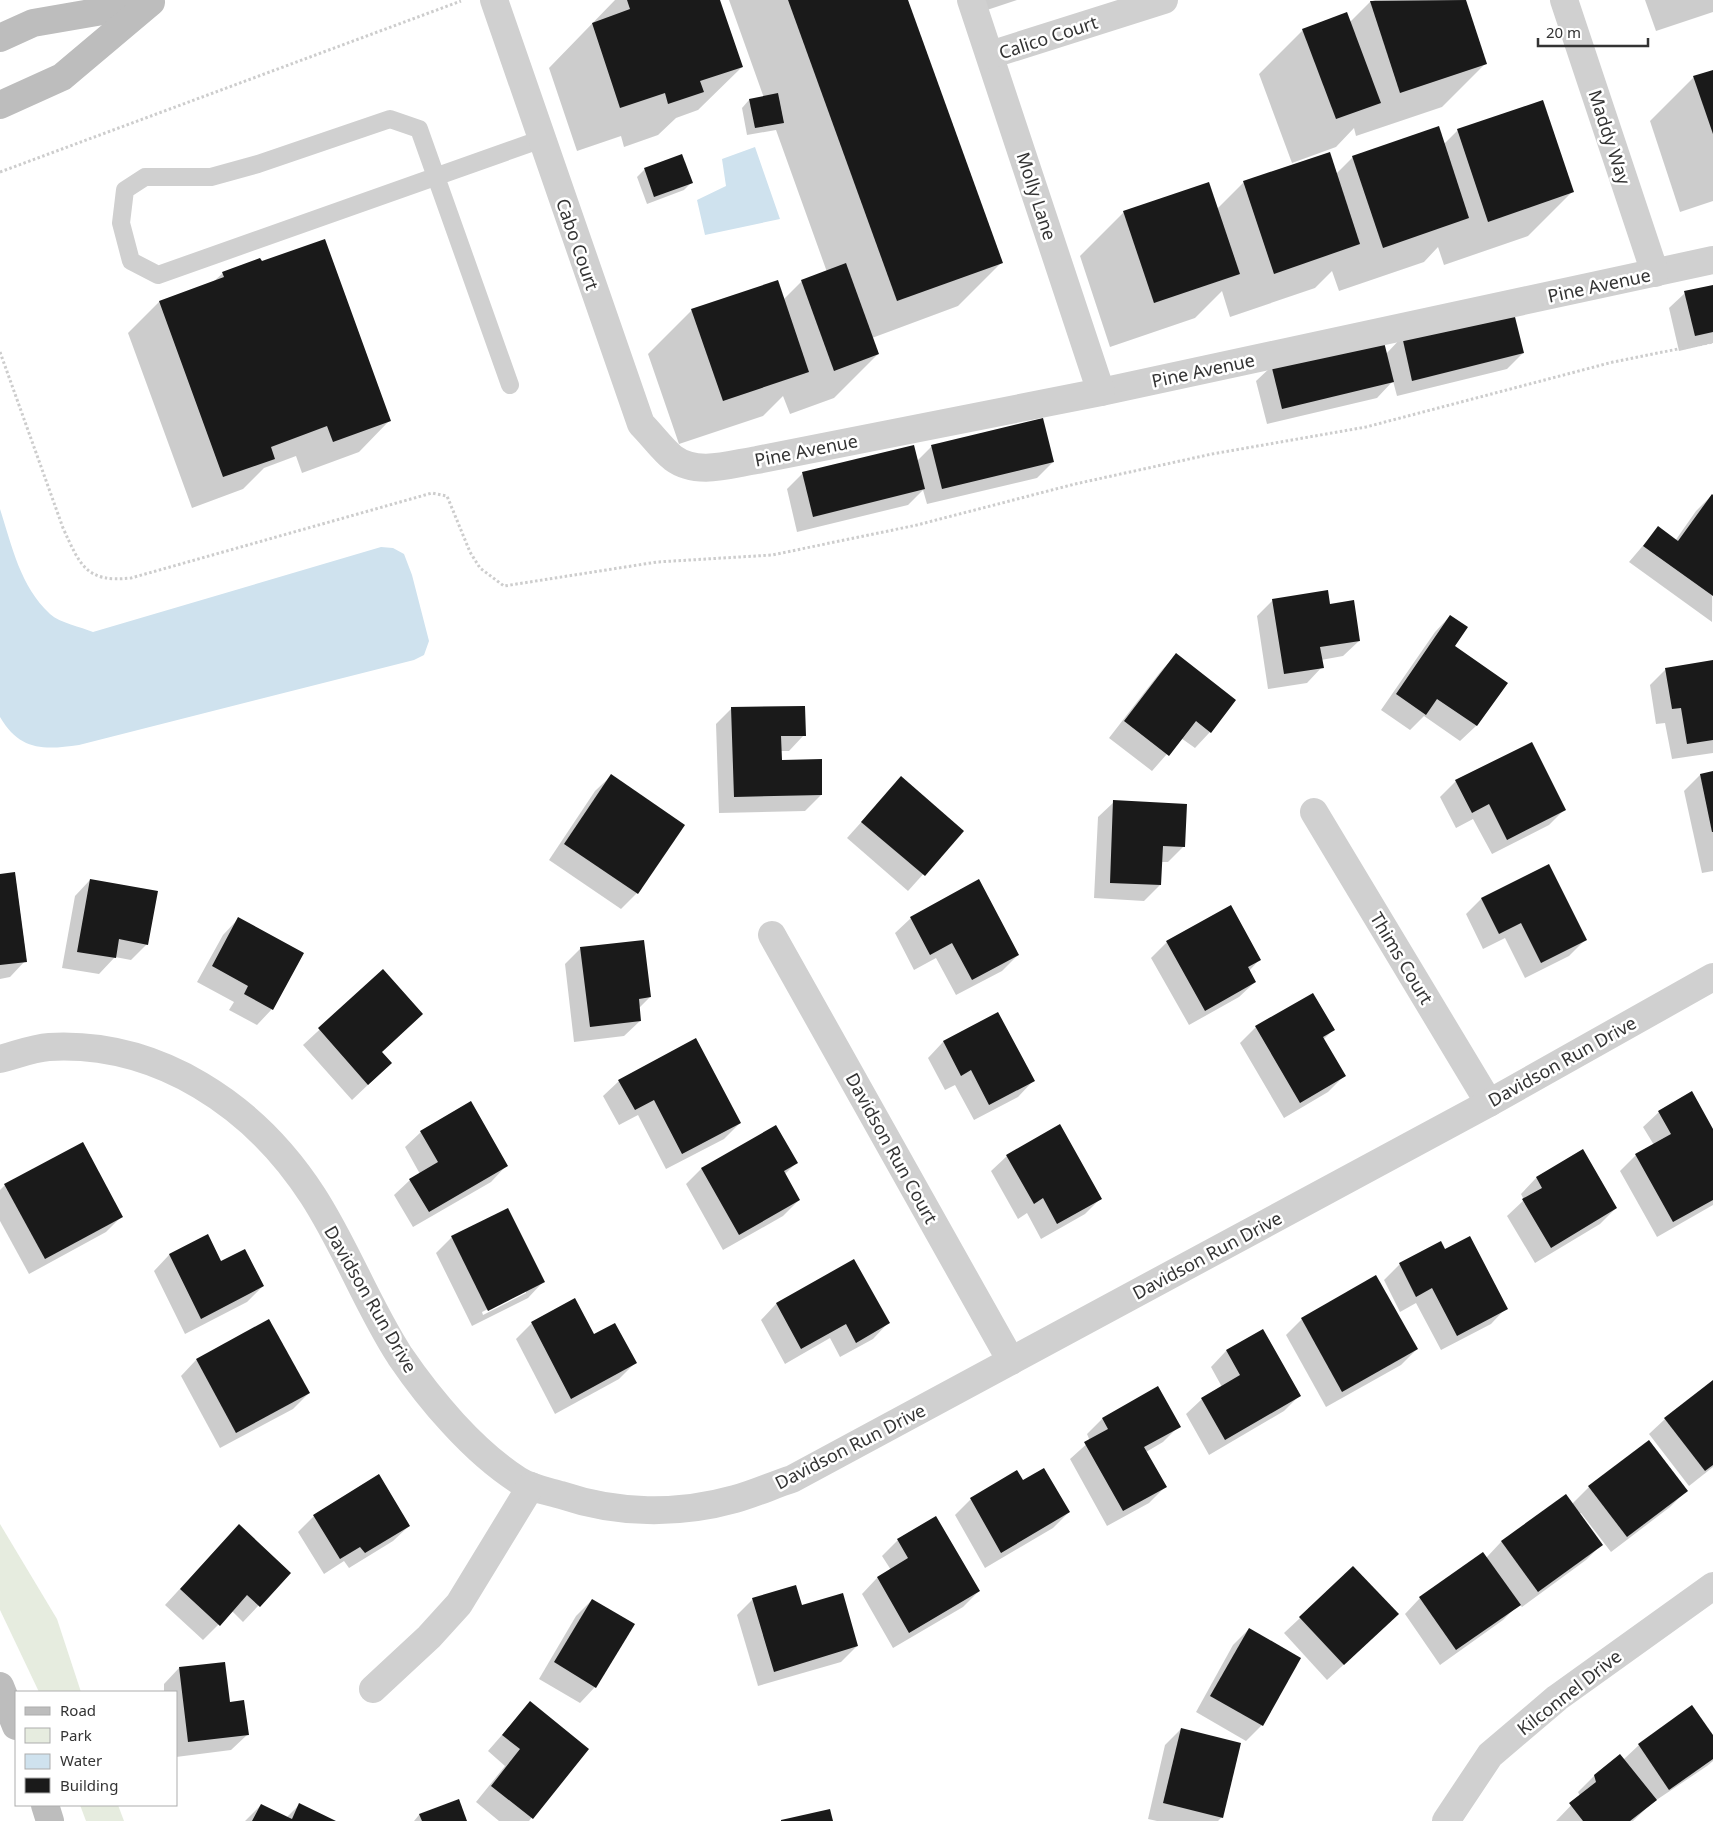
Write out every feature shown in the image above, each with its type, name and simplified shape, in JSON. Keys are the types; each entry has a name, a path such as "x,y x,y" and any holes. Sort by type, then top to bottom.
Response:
{"main road":[{"path":"0,38 33,23 154,1"},
{"path":"0,106 62,76 154,1"},
{"path":"0,1686 15,1724"},
{"path":"45,1806 50,1821"}],"street":[{"name":"Cabo Court","path":"494,0 641,424 674,459 692,466"},
{"name":"Molly Lane","path":"971,0 1101,392"},
{"name":"Calico Court","path":"990,55 1164,0"},
{"name":"Maddy Way","path":"1564,0 1655,273"},
{"name":"Pine Avenue","path":"692,466 708,468 757,460 1101,392 1713,260"},
{"name":"Thims Court","path":"1314,812 1489,1103"},
{"name":"Davidson Run Court","path":"772,935 1011,1361"},
{"name":"Davidson Run Drive","path":"0,1059 47,1047 101,1048 158,1063 201,1084 235,1106 274,1144 313,1196 399,1354 439,1410 487,1455 519,1480 531,1486 614,1509 697,1508 736,1499 792,1479 1489,1103 1713,977"},
{"path":"373,1689 429,1637 459,1604 531,1486"},
{"name":"Kilconnel Drive","path":"1447,1821 1490,1755 1557,1698 1712,1589"}],"lane":[{"path":"510,385 437,176 420,129 390,119 258,164 211,177 144,177 125,190 121,223 130,261 158,275 437,176 542,139"}],"path":[{"path":"0,172 464,0"}],"green space":[{"path":"0,1524 57,1619 81,1691 39,1691 0,1610"},
{"path":"80,1806 118,1806 124,1821 86,1821"}],"water":[{"path":"755,147 780,219 705,235 697,200 726,186 722,159"},
{"path":"0,509 18,565 31,591 40,603 50,614 59,620 93,632 381,547 393,548 404,554 412,575 429,641 424,655 414,660 79,745 55,748 34,746 16,736 0,717"}],"building":[{"path":"627,0 720,0 743,67 700,81 704,92 668,104 665,93 620,108 592,23 630,9"},
{"path":"788,0 908,0 1003,263 897,301"},
{"path":"1466,0 1487,64 1400,93 1370,1"},
{"path":"1347,12 1381,103 1336,119 1302,29"},
{"path":"1713,70 1713,134 1693,76"},
{"path":"778,93 784,123 755,128 749,99"},
{"path":"1543,100 1574,192 1488,222 1457,129"},
{"path":"1439,126 1469,218 1383,248 1352,156"},
{"path":"1330,152 1360,244 1274,274 1243,181"},
{"path":"682,154 693,183 654,197 644,168"},
{"path":"1209,182 1240,274 1154,303 1123,211"},
{"path":"325,239 391,421 333,442 327,426 271,447 275,459 223,477 159,301 224,277 222,272 260,258 262,261"},
{"path":"846,263 879,354 834,371 801,280"},
{"path":"778,280 809,372 723,401 691,309"},
{"path":"1713,285 1713,332 1695,336 1684,291"},
{"path":"1513,309 1524,353 1412,381 1402,336"},
{"path":"1383,338 1394,382 1282,409 1271,364"},
{"path":"1043,418 1054,462 942,489 931,445"},
{"path":"914,445 925,489 813,517 802,472"},
{"path":"1712,494 1713,596 1643,546 1658,526 1678,541"},
{"path":"1328,590 1330,604 1354,600 1360,641 1320,647 1324,668 1284,674 1272,599"},
{"path":"1450,615 1468,627 1455,646 1508,683 1477,726 1437,699 1426,715 1396,694"},
{"path":"1176,653 1236,700 1211,733 1196,721 1169,756 1124,721"},
{"path":"1713,660 1713,740 1687,744 1681,708 1672,709 1665,668"},
{"path":"805,706 806,736 781,736 782,760 822,759 822,795 734,797 731,707"},
{"path":"1532,742 1566,810 1507,840 1489,804 1472,813 1455,780"},
{"path":"1713,771 1713,832 1712,832 1700,774"},
{"path":"611,774 685,825 638,894 564,844"},
{"path":"901,776 964,831 925,876 861,822"},
{"path":"1113,800 1187,804 1185,847 1163,846 1161,885 1110,883"},
{"path":"1549,864 1587,940 1541,963 1521,923 1499,934 1481,898"},
{"path":"15,872 27,962 0,965 0,874"},
{"path":"90,879 158,891 148,945 119,939 116,958 77,952"},
{"path":"979,879 1019,955 972,980 952,943 930,955 910,917"},
{"path":"1231,905 1261,960 1248,967 1256,982 1205,1011 1166,941"},
{"path":"238,917 304,953 273,1010 244,994 248,986 212,966"},
{"path":"644,940 651,997 639,999 641,1021 590,1027 580,947"},
{"path":"383,969 423,1014 382,1052 392,1063 368,1085 318,1028"},
{"path":"1313,993 1335,1030 1323,1037 1346,1076 1300,1103 1255,1026"},
{"path":"998,1012 1035,1081 989,1105 971,1070 961,1076 943,1041"},
{"path":"696,1038 741,1123 682,1154 654,1100 635,1110 618,1080"},
{"path":"1692,1091 1713,1129 1713,1200 1673,1222 1635,1154 1671,1134 1658,1111"},
{"path":"471,1101 508,1166 429,1212 409,1179 438,1162 420,1131"},
{"path":"1060,1124 1102,1199 1057,1224 1043,1198 1034,1204 1006,1155"},
{"path":"776,1125 798,1163 784,1171 800,1200 739,1235 701,1168"},
{"path":"83,1142 123,1217 45,1259 4,1184"},
{"path":"1583,1149 1617,1208 1551,1248 1522,1199 1542,1188 1536,1177"},
{"path":"508,1208 545,1282 488,1311 451,1236"},
{"path":"208,1234 221,1261 245,1249 264,1286 201,1319 169,1254"},
{"path":"1470,1236 1508,1309 1457,1336 1432,1288 1416,1297 1399,1263 1441,1241 1445,1249"},
{"path":"854,1259 890,1323 856,1343 846,1324 801,1349 776,1303"},
{"path":"1376,1275 1418,1349 1342,1392 1301,1318"},
{"path":"575,1298 594,1334 615,1323 637,1363 571,1399 531,1322"},
{"path":"269,1319 310,1393 236,1433 196,1359"},
{"path":"1263,1329 1301,1396 1225,1440 1201,1398 1240,1375 1226,1350"},
{"path":"1713,1380 1713,1465 1705,1471 1664,1418"},
{"path":"1158,1386 1181,1427 1144,1447 1167,1487 1123,1511 1084,1442 1108,1429 1102,1418"},
{"path":"1649,1440 1688,1491 1627,1537 1588,1486"},
{"path":"1044,1468 1070,1512 1001,1553 970,1498 1017,1470 1023,1480"},
{"path":"379,1474 410,1526 365,1553 360,1547 340,1559 313,1515"},
{"path":"1566,1494 1603,1545 1538,1592 1501,1541"},
{"path":"936,1516 980,1591 909,1633 877,1577 908,1558 897,1539"},
{"path":"239,1524 291,1573 260,1607 247,1595 220,1626 180,1589"},
{"path":"1483,1552 1521,1605 1456,1650 1419,1597"},
{"path":"1353,1566 1399,1614 1344,1665 1299,1617"},
{"path":"796,1585 802,1605 843,1593 858,1646 774,1672 752,1598"},
{"path":"592,1599 635,1624 596,1688 554,1662"},
{"path":"1249,1628 1301,1658 1263,1726 1210,1696"},
{"path":"225,1662 230,1702 244,1700 249,1735 188,1742 179,1667"},
{"path":"530,1701 589,1749 533,1819 491,1786 520,1749 502,1735"},
{"path":"1692,1705 1713,1735 1713,1759 1669,1790 1638,1744"},
{"path":"1181,1728 1241,1743 1223,1818 1163,1803"},
{"path":"1620,1754 1657,1800 1630,1821 1583,1821 1569,1803 1596,1782 1594,1775"},
{"path":"459,1799 467,1821 422,1821 419,1814"},
{"path":"299,1803 336,1821 252,1821 261,1804 292,1819"},
{"path":"830,1809 833,1821 781,1821 781,1820"}]}
